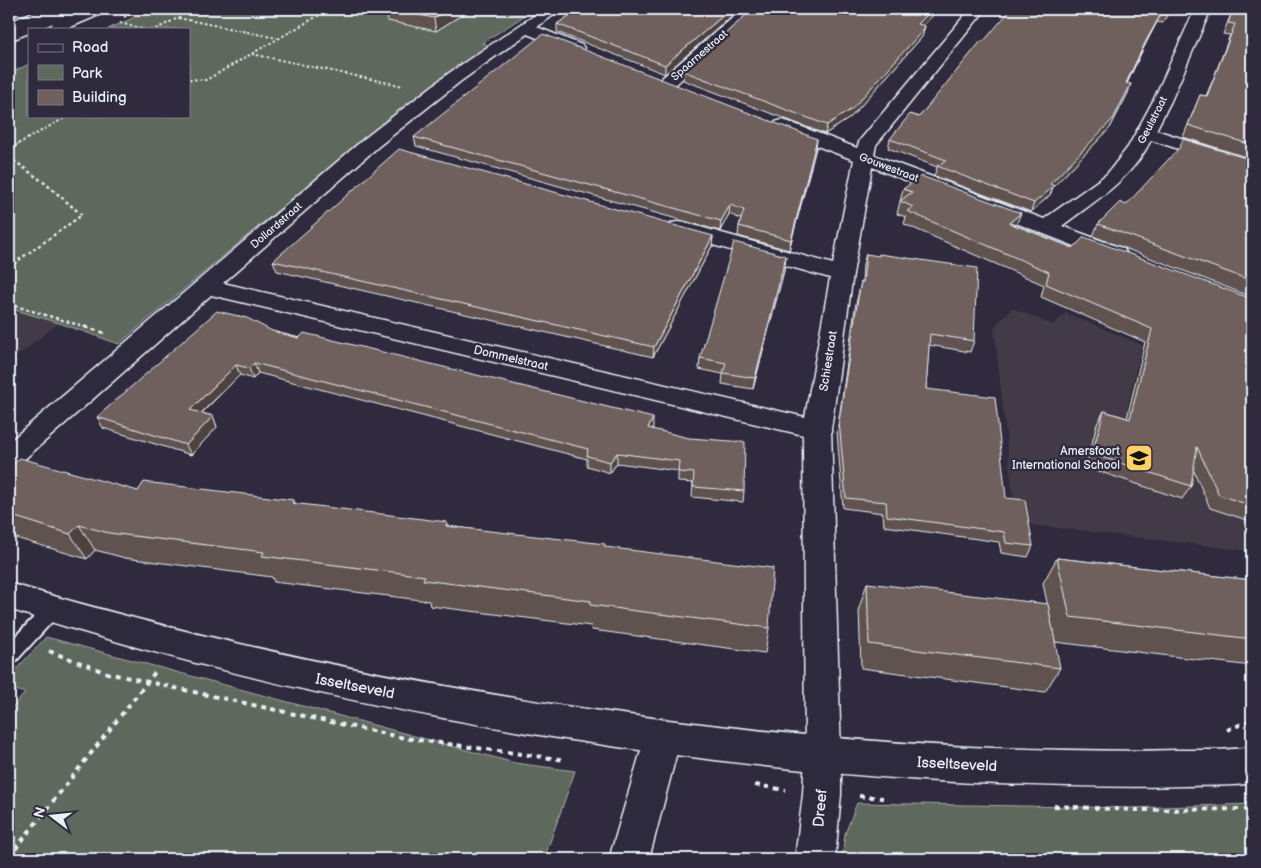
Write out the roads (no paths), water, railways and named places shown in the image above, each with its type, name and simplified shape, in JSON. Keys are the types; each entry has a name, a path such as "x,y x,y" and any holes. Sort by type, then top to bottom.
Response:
{"street":[{"path":"9,27 54,9"},
{"path":"28,28 74,9"},
{"path":"55,28 101,9"},
{"name":"Dollardstraat","path":"9,457 204,286 382,145 435,93 554,9"},
{"name":"Spaarnestraat","path":"687,90 659,79 752,9"},
{"name":"Schiestraat","path":"823,756 817,429 842,274 864,158 867,144 978,9"},
{"name":"Geulstraat","path":"1046,227 1114,178 1137,149 1147,133 1203,9"},
{"path":"9,36 28,28"},
{"path":"525,28 597,55"},
{"path":"9,48 28,39"},
{"name":"Gouwestraat","path":"762,118 1136,262"},
{"path":"1147,133 1252,167"},
{"path":"660,223 842,274"},
{"name":"Dommelstraat","path":"204,286 817,429"},
{"name":"Isseltseveld","path":"9,596 176,646 347,685 478,709 663,737 823,756 965,765 1156,769 1252,765"},
{"path":"629,859 663,737"},
{"name":"Dreef","path":"814,859 822,794 823,756"}],"lane":[{"path":"9,655 52,610"}],"place":[{"name":"Amersfoort International School","path":"1139,458"}]}
